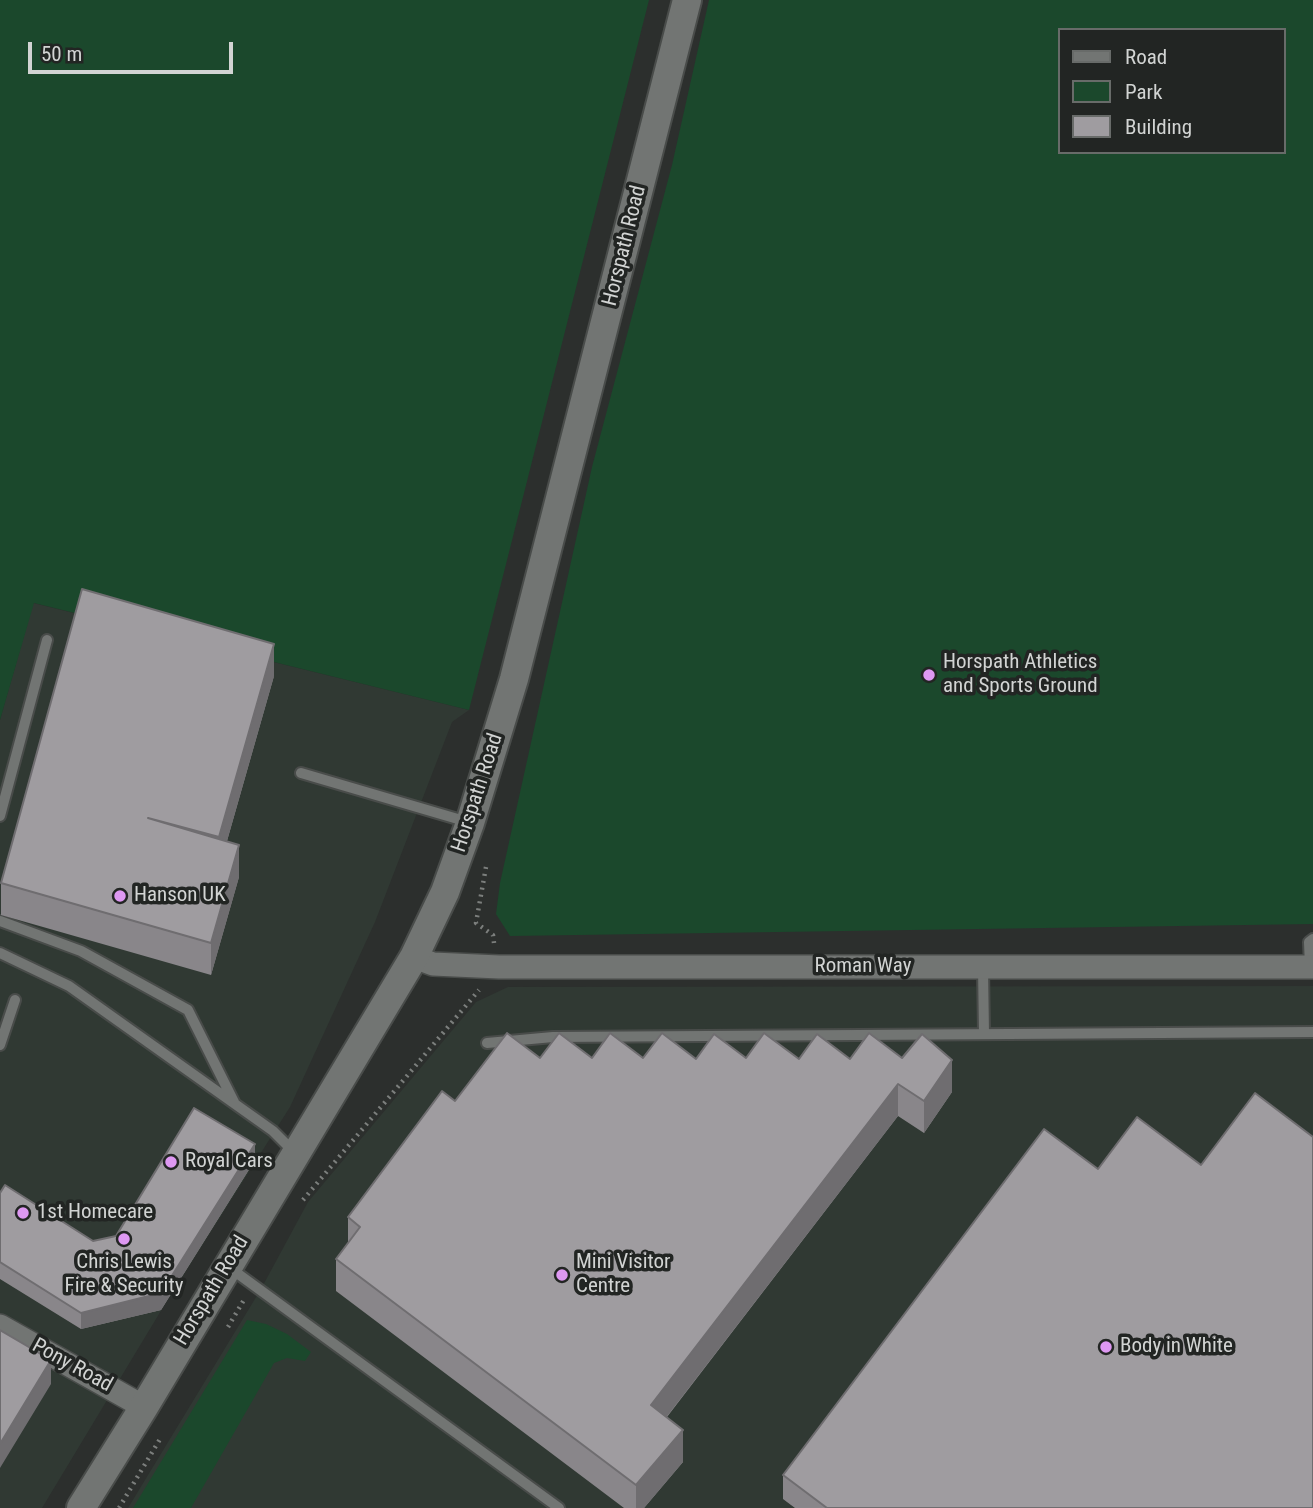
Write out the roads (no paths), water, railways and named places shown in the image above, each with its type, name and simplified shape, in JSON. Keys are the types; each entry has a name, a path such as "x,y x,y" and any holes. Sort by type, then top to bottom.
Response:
{"street":[{"name":"Horspath Road","path":"81,1508 414,957 445,892 470,823 514,679 687,0"},
{"name":"Roman Way","path":"414,957 433,964 489,967 1312,967"},
{"name":"Pony Road","path":"0,1326 144,1407"}],"lane":[{"path":"0,816 47,640"},
{"path":"301,773 470,823"},
{"path":"0,921 81,951 188,1010 236,1104"},
{"path":"1312,967 1309,943 1313,939"},
{"path":"0,953 69,986 273,1131 296,1154"},
{"path":"983,967 984,1034"},
{"path":"0,1045 15,1000"},
{"path":"487,1043 553,1037 1313,1032"},
{"path":"228,1266 559,1508"}],"place":[{"name":"Horspath Athletics and Sports Ground","path":"929,675"},
{"name":"Hanson UK","path":"120,896"},
{"name":"Royal Cars","path":"171,1162"},
{"name":"1st Homecare","path":"23,1213"},
{"name":"Chris Lewis Fire & Security","path":"124,1239"},
{"name":"Mini Visitor Centre","path":"562,1275"},
{"name":"Body in White","path":"1106,1347"}]}
